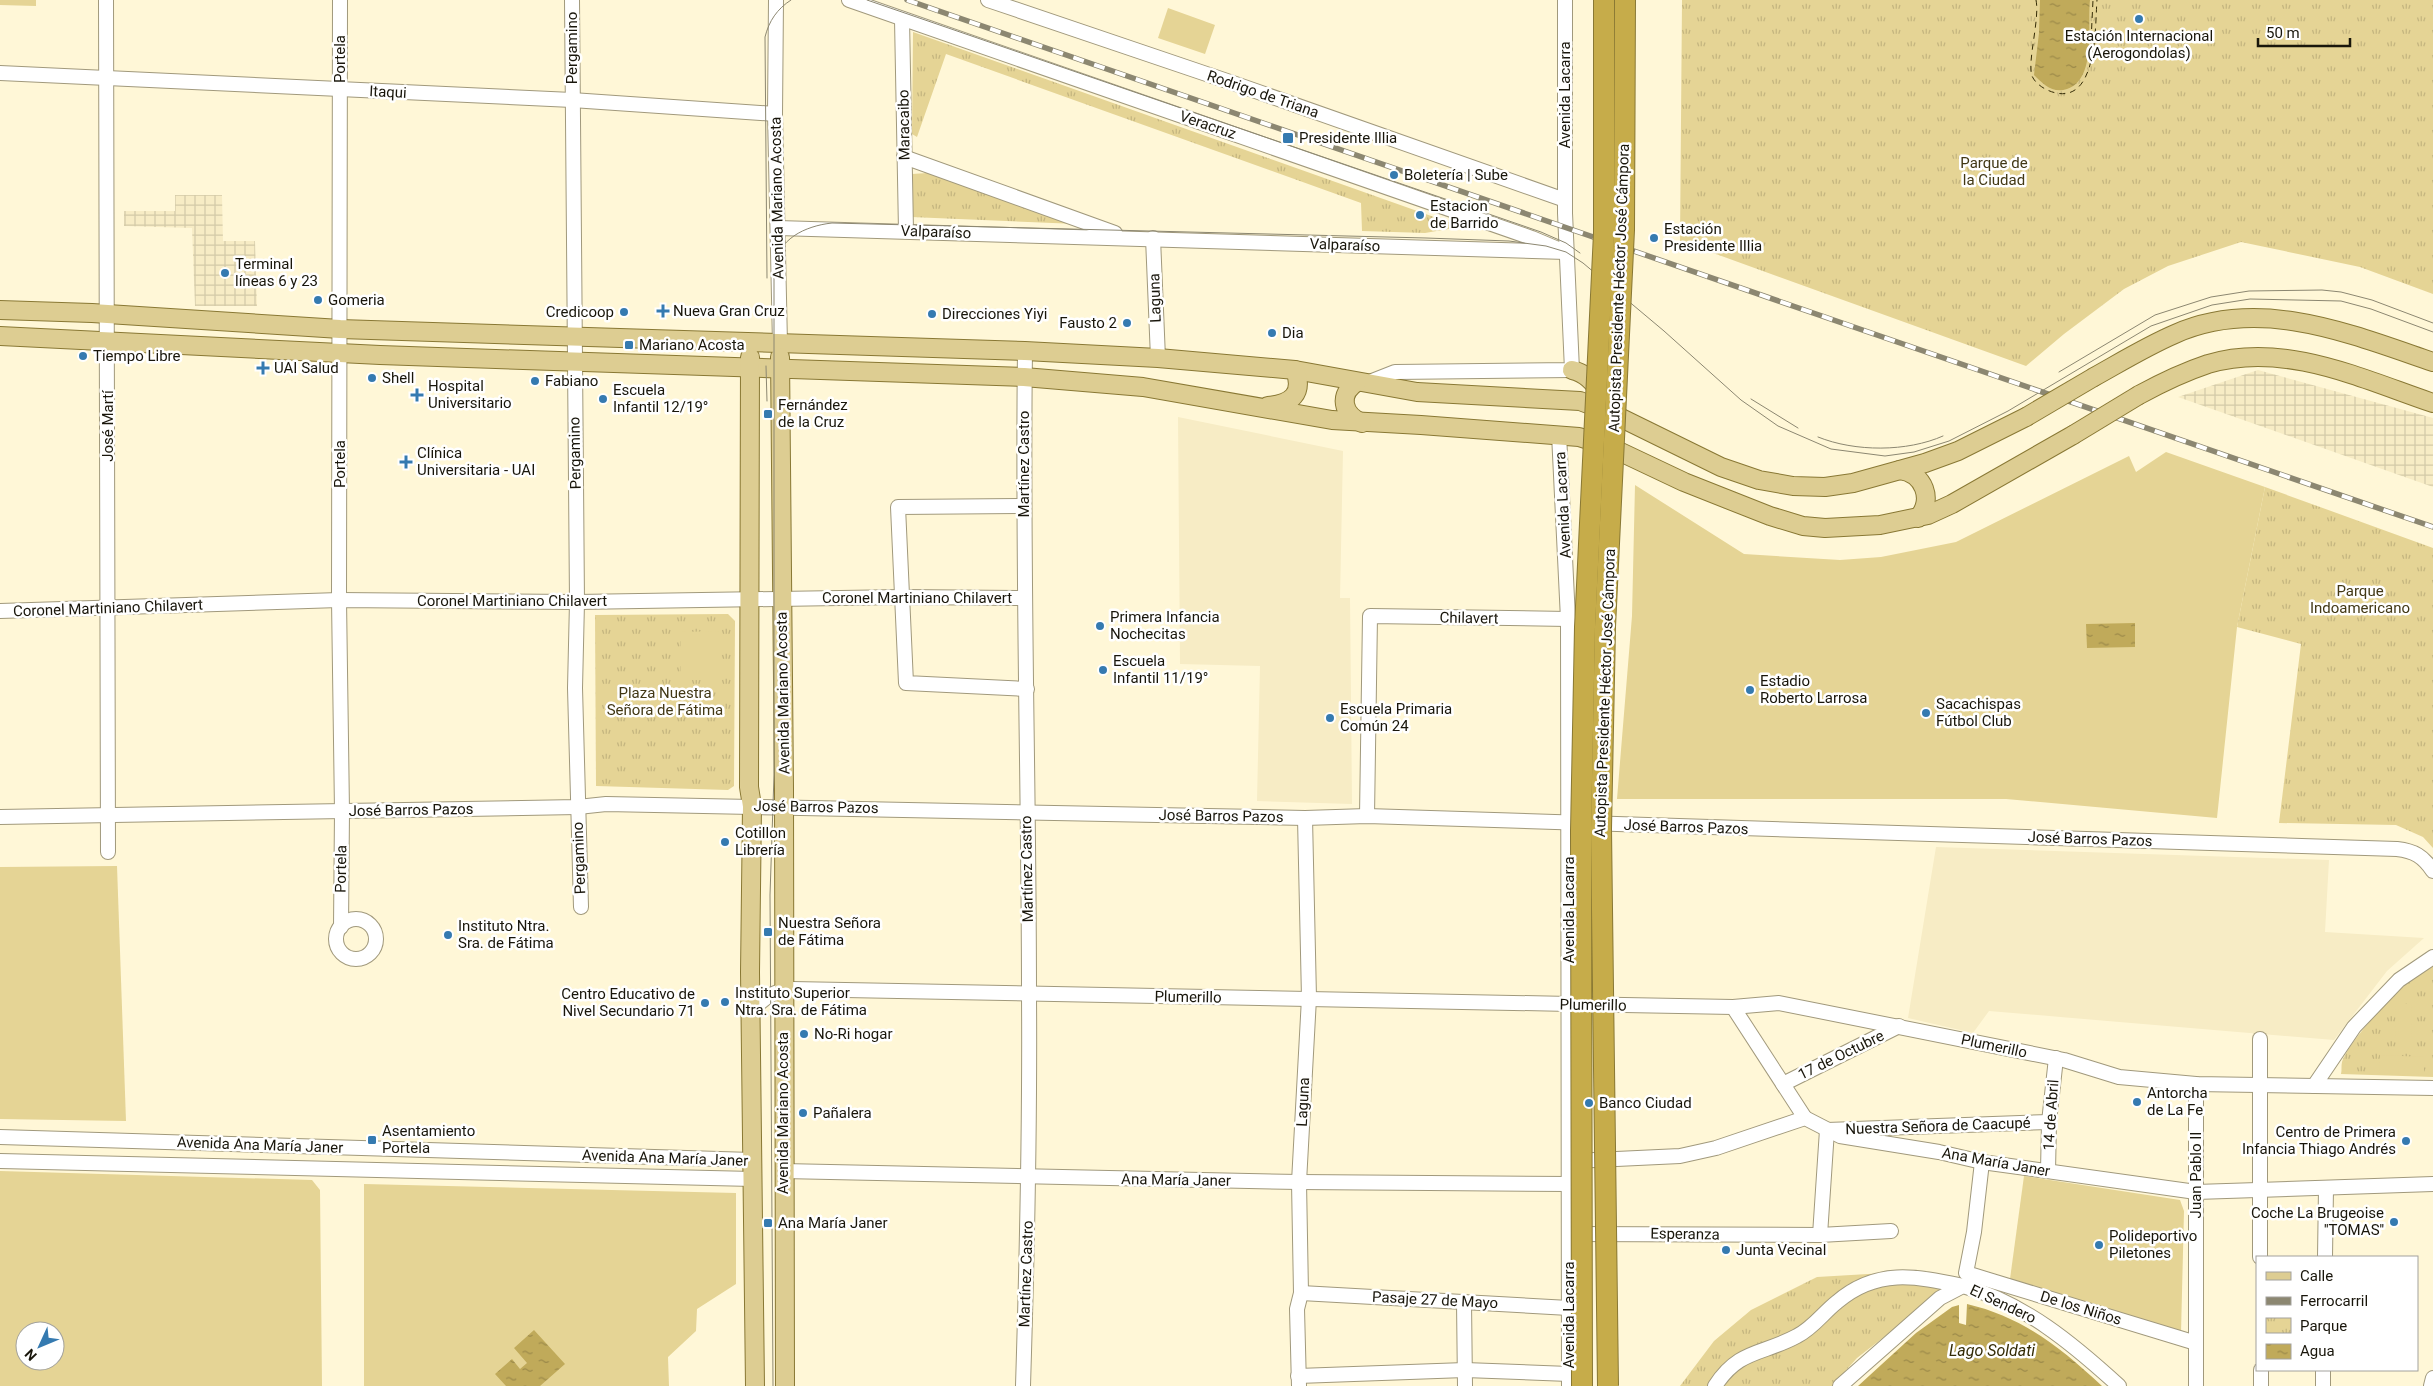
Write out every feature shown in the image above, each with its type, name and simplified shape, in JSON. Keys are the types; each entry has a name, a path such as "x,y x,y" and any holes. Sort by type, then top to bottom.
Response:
{"highway":[{"name":"Autopista Presidente Héctor José Cámpora","path":"1574,1382 1585,626 1604,233 1604,0"},
{"name":"Autopista Presidente Héctor José Cámpora","path":"1608,1386 1601,829 1606,617 1624,230 1625,0"}],"main road":[{"path":"0,310 340,329 576,335 780,344 1025,351 1158,358 1295,370 1417,392 1454,396 1565,399 1593,405 1721,467 1759,480 1784,485 1825,487 1853,483 1958,451 2026,418 2094,377 2176,333 2205,324 2251,319 2281,319 2339,330 2433,362"},
{"path":"0,336 341,352 1024,377 1143,387 1187,397 1255,406 1308,417 1362,423 1422,425 1579,437 1610,447 1709,492 1794,524 1825,528 1853,528 1918,518 1952,504 2139,395 2177,376 2209,364 2237,358 2263,357 2317,365 2433,403"},
{"name":"Avenida Mariano Acosta","path":"750,342 748,787 752,806 752,1160 755,1386"},
{"name":"Avenida Mariano Acosta","path":"780,344 784,807 784,1386"},
{"path":"1255,406 1283,404 1290,400 1297,391 1299,380 1295,370"},
{"path":"1572,370 1580,372 1599,391 1609,412"},
{"path":"1362,382 1350,386 1344,400 1346,410 1352,419 1362,423"},
{"path":"1900,470 1912,474 1924,486 1926,503 1918,518"},
{"name":"Avenida Ana María Janer","path":"752,1160 783,1171"},
{"name":"Avenida Ana María Janer","path":"753,1179 783,1171"}],"street":[{"name":"José Martí","path":"106,0 108,852"},
{"name":"Portela","path":"340,0 341,352 339,600 342,811 341,927"},
{"name":"Pergamino","path":"572,0 576,335 577,602 575,688 581,907"},
{"name":"Avenida Mariano Acosta","path":"776,0 775,114 780,344"},
{"name":"Veracruz","path":"849,0 1532,238 1566,252"},
{"name":"Rodrigo de Triana","path":"988,0 1230,82 1565,200"},
{"name":"Avenida Lacarra","path":"1565,0 1565,200 1572,370"},
{"name":"Maracaibo","path":"902,19 906,231"},
{"name":"Itaqui","path":"0,73 106,80 572,100 775,114"},
{"name":"Valparaíso","path":"904,157 1124,238"},
{"name":"Valparaíso","path":"778,228 1566,252"},
{"name":"Laguna","path":"1153,238 1158,358"},
{"name":"Martínez Castro","path":"1023,1386 1029,1176 1024,506 1025,351"},
{"path":"1362,382 1395,372 1572,370"},
{"name":"Avenida Lacarra","path":"1559,434 1568,619 1569,1308 1574,1382"},
{"path":"1024,506 898,507 906,683 1026,689"},
{"name":"Coronel Martiniano Chilavert","path":"0,611 339,600 577,602 782,598 1025,598"},
{"name":"Chilavert","path":"1367,816 1370,616 1568,619"},
{"name":"José Barros Pazos","path":"0,817 578,807 606,804 1304,818 1367,816 1568,824 2397,849 2412,851 2426,860 2433,870"},
{"name":"Laguna","path":"1298,1381 1298,1309 1301,1293 1299,1182 1308,998 1304,818"},
{"path":"2314,1086 2354,1027 2399,980 2433,957"},
{"name":"Plumerillo","path":"752,1010 763,999 784,989 1733,1007 1779,1003 2056,1058 2119,1076 2196,1084 2433,1088"},
{"path":"1569,1161 1680,1156 1716,1148 1805,1118 1733,1007"},
{"name":"17 de Octubre","path":"1782,1084 1899,1026"},
{"path":"2260,1039 2260,1256"},
{"name":"14 de Abril","path":"2048,1171 2049,1122 2056,1058"},
{"name":"Juan Pablo II","path":"2196,1084 2196,1386"},
{"name":"Ana María Janer","path":"1805,1118 1840,1136 1939,1152 1982,1162 2196,1192 2433,1184"},
{"name":"Nuestra Señora de Caacupé","path":"1827,1130 2049,1122"},
{"path":"1820,1235 1827,1130"},
{"name":"Avenida Ana María Janer","path":"0,1137 752,1160"},
{"path":"345,1170 346,1148"},
{"path":"594,1155 594,1177"},
{"name":"Avenida Ana María Janer","path":"0,1161 594,1177 753,1179"},
{"path":"1715,1386 1723,1374 1746,1355 1797,1336 1809,1329 1840,1299 1867,1283 1899,1277 1964,1279 1974,1232 1982,1162"},
{"name":"Ana María Janer","path":"783,1171 1299,1182 1570,1184"},
{"path":"2325,1256 2326,1188"},
{"name":"Esperanza","path":"1570,1234 1820,1235 1891,1231"},
{"name":"De los Niños","path":"1964,1279 2196,1343"},
{"name":"El Sendero","path":"1840,1386 1964,1279 1980,1291 2043,1322 2090,1359 2118,1386"},
{"name":"Pasaje 27 de Mayo","path":"1301,1293 1569,1308"},
{"path":"1464,1302 1465,1386"},
{"path":"1298,1381 1465,1370 1574,1382"},
{"path":"2261,1371 2261,1386"},
{"path":"2323,1371 2323,1386"},
{"path":"2431,1386 2433,1378"}],"shaded area":[{"name":"Terminal líneas 6 y 23","path":"175,195 222,195 223,241 255,241 257,306 195,306 192,228 124,226 124,211 175,211"},
{"path":"2258,370 2433,418 2433,487 2178,397"},
{"path":"1178,417 1343,451 1340,598 1350,598 1352,804 1257,801 1260,666 1180,664"},
{"path":"1936,847 2329,860 2325,932 2424,938 2387,971 2334,1040 1989,1011 1973,1033 1908,1018"}],"green space":[{"path":"0,0 36,0 36,6 0,5"},
{"name":"Parque de la Ciudad","path":"1682,0 2433,0 2433,294 2360,267 2241,242 2168,266 2124,289 2064,334 2026,366 1680,241"},
{"path":"1168,8 1215,25 1205,54 1158,38"},
{"path":"913,32 1451,223 1454,228 1425,233 1362,231 1361,203 946,54 917,137 912,134"},
{"path":"927,173 1077,224 911,217 912,174"},
{"name":"Sacachispas Fútbol Club","path":"2166,452 2265,487 2237,627 2217,818 2006,799 1617,799 1632,616 1635,485 1744,554 1840,560 1881,557 1956,542 2129,456 2136,472"},
{"name":"Parque Indoamericano","path":"2265,487 2433,548 2433,848 2423,837 2396,825 2279,823 2301,644 2237,627"},
{"name":"Plaza Nuestra Señora de Fátima","path":"728,614 735,621 734,786 728,790 596,786 595,615"},
{"path":"720,631 720,680 681,680 681,632"},
{"path":"117,866 126,1121 0,1119 0,867"},
{"path":"2433,965 2433,1077 2341,1074 2342,1062 2347,1051 2368,1023 2396,993"},
{"path":"2396,1004 2412,1004 2411,1039 2395,1039"},
{"path":"2380,1055 2424,1057 2424,1075 2379,1074"},
{"path":"0,1171 312,1180 320,1190 322,1386 0,1386"},
{"name":"Polideportivo Piletones","path":"2024,1176 2180,1200 2184,1211 2181,1333 2010,1279"},
{"path":"364,1184 736,1193 736,1284 697,1309 696,1331 668,1357 669,1386 364,1386"},
{"path":"1902,1272 1948,1287 1857,1358 1832,1386 1680,1386 1714,1341 1751,1310 1817,1277"}],"water":[{"path":"2040,0 2090,0 2087,64 2083,75 2067,89 2053,89 2045,85 2034,75 2039,33"},
{"path":"2135,623 2135,647 2087,648 2086,624"},
{"name":"Lago Soldati","path":"1967,1304 2006,1317 2024,1326 2056,1347 2102,1386 1858,1386 1916,1333 1952,1307 1959,1305 1959,1323 1966,1325"},
{"path":"534,1330 565,1364 540,1386 506,1386 495,1374 512,1359 520,1369 527,1363 514,1348"}],"ferry route":[{"path":"2036,0 2037,8 2031,61 2032,76 2042,87 2056,93 2070,93 2080,86 2087,74 2092,59 2097,0"},
{"path":"2090,62 2093,0"}],"tram line":[{"path":"767,278 765,37 774,16 791,0"},
{"path":"867,0 1541,232 1566,243 1580,253"},
{"path":"773,1386 770,895 774,775 774,269 776,259 781,250 794,236 812,227 832,223 1426,238 1509,241 1546,246 1566,252 1583,263 1664,331 1741,400 1778,426 1831,449 1885,456 1914,452 1949,441 2008,411 2151,326 2212,305 2250,299 2341,301 2371,309 2433,332"},
{"path":"2059,372 2155,315 2211,297 2249,291 2322,290 2341,292 2372,300 2433,323"},
{"path":"766,366 767,401"},
{"path":"1751,399 1798,428"},
{"path":"1818,437 1848,445 1881,448 1913,445 1943,436"}],"railway":[{"path":"907,0 2433,527"}],"place":[{"name":"Estación Internacional (Aerogondolas)","path":"2139,19"},
{"name":"Presidente Illia","path":"1288,138"},
{"name":"Boletería | Sube","path":"1394,175"},
{"name":"Estacion de Barrido","path":"1420,215"},
{"name":"Estación Presidente Illia","path":"1654,238"},
{"name":"Terminal líneas 6 y 23","path":"225,273"},
{"name":"Gomeria","path":"318,300"},
{"name":"Nueva Gran Cruz","path":"663,311"},
{"name":"Credicoop","path":"624,312"},
{"name":"Direcciones Yiyi","path":"932,314"},
{"name":"Fausto 2","path":"1127,323"},
{"name":"Dia","path":"1272,333"},
{"name":"Mariano Acosta","path":"629,345"},
{"name":"Tiempo Libre","path":"83,356"},
{"name":"UAI Salud","path":"263,368"},
{"name":"Shell","path":"372,378"},
{"name":"Fabiano","path":"535,381"},
{"name":"Hospital Universitario","path":"417,395"},
{"name":"Escuela Infantil 12/19°","path":"603,399"},
{"name":"Fernández de la Cruz","path":"768,414"},
{"name":"Clínica Universitaria - UAI","path":"406,462"},
{"name":"Primera Infancia Nochecitas","path":"1100,626"},
{"name":"Escuela Infantil 11/19°","path":"1103,670"},
{"name":"Estadio Roberto Larrosa","path":"1750,690"},
{"name":"Sacachispas Fútbol Club","path":"1926,713"},
{"name":"Escuela Primaria Común 24","path":"1330,718"},
{"name":"Cotillon Librería","path":"725,842"},
{"name":"Nuestra Señora de Fátima","path":"768,932"},
{"name":"Instituto Ntra. Sra. de Fátima","path":"448,935"},
{"name":"Instituto Superior Ntra. Sra. de Fátima","path":"725,1002"},
{"name":"Centro Educativo de Nivel Secundario 71","path":"705,1003"},
{"name":"No-Ri hogar","path":"804,1034"},
{"name":"Antorcha de La Fe","path":"2137,1102"},
{"name":"Banco Ciudad","path":"1589,1103"},
{"name":"Pañalera","path":"803,1113"},
{"name":"Asentamiento Portela","path":"372,1140"},
{"name":"Centro de Primera Infancia Thiago Andrés","path":"2406,1141"},
{"name":"Coche La Brugeoise ''TOMAS''","path":"2394,1222"},
{"name":"Ana María Janer","path":"768,1223"},
{"name":"Polideportivo Piletones","path":"2099,1245"},
{"name":"Junta Vecinal","path":"1726,1250"}]}
